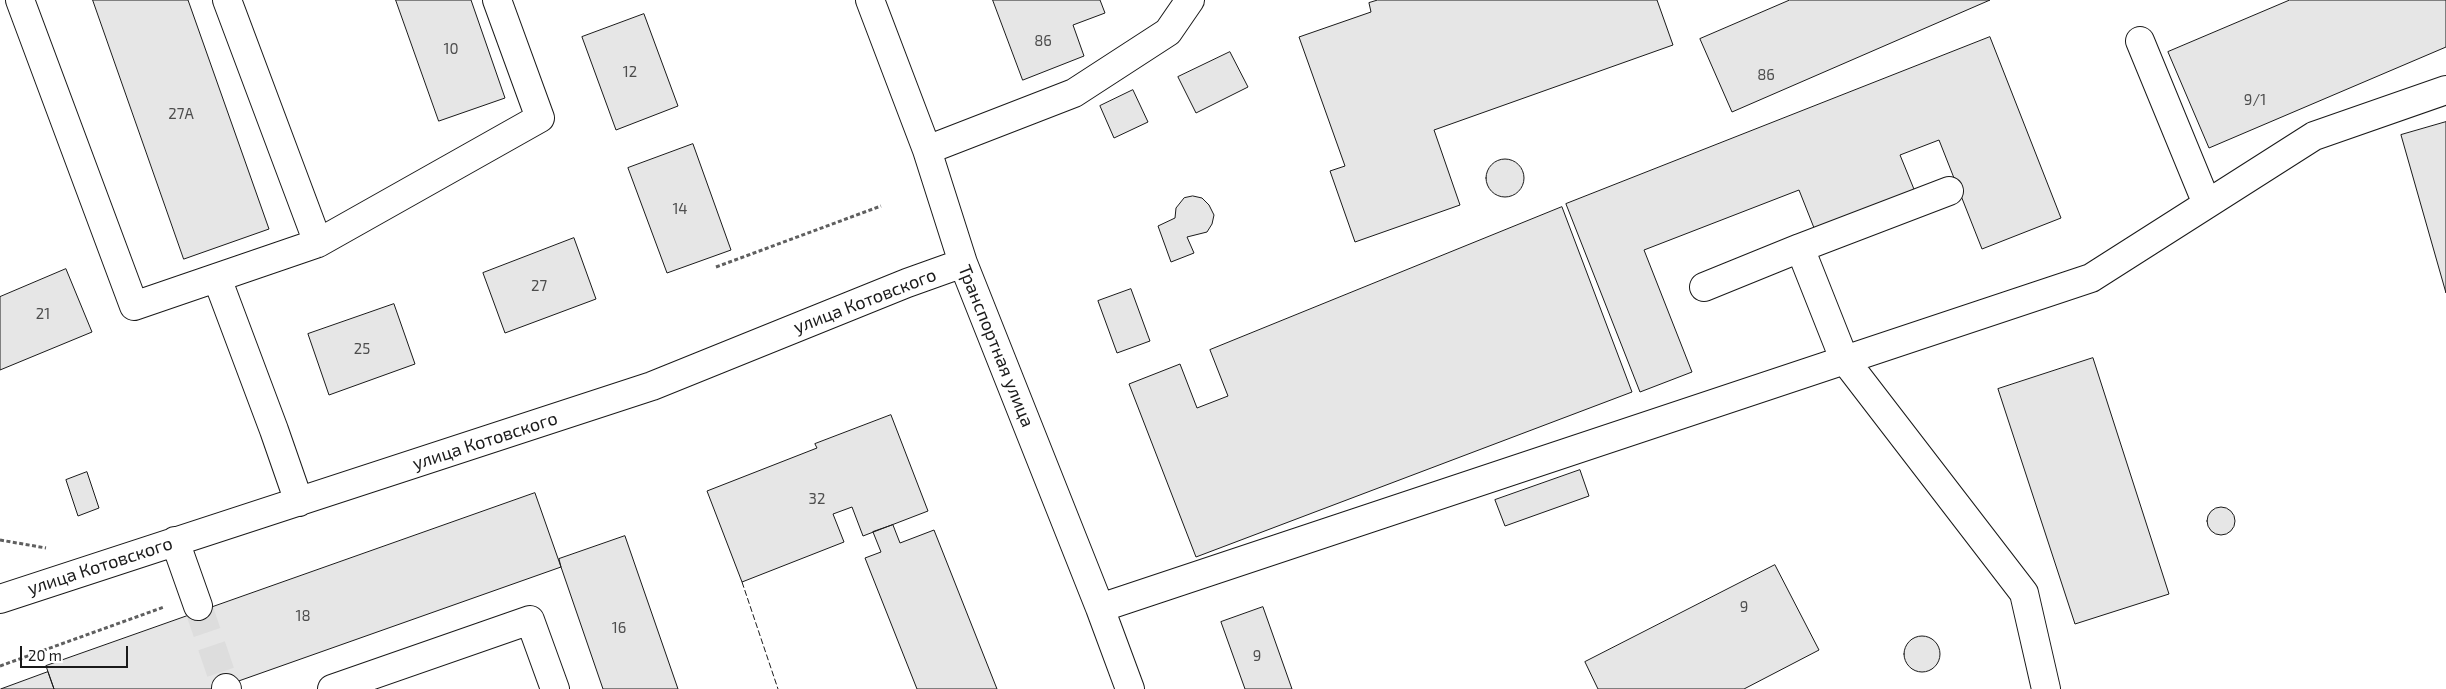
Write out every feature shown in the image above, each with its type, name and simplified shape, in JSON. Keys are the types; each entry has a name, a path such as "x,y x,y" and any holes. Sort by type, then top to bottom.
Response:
{"street":[{"path":"20,0 134,306 318,243 540,118 497,0"},
{"path":"227,0 318,243"},
{"name":"Транспортная улица","path":"870,0 926,150 963,263 1100,608 1130,689"},
{"path":"926,150 1074,93 1168,32 1190,0"},
{"path":"2140,40 2207,204"},
{"path":"1100,608 2091,278 2314,136 2446,90"},
{"path":"1704,287 1950,191"},
{"path":"1800,248 1844,359 2024,593 2046,689"},
{"name":"улица Котовского","path":"0,599 652,386 907,283 963,263"},
{"path":"217,278 299,502"},
{"path":"175,542 196,601"},
{"path":"332,689 530,620 555,689"}],"path":[{"path":"716,267 881,206"},
{"path":"0,540 50,549"},
{"path":"0,666 196,601"}],"building":[{"path":"93,0 188,0 269,229 184,259"},
{"path":"396,0 471,0 505,98 439,121"},
{"path":"993,0 1100,0 1105,13 1073,25 1084,56 1023,80"},
{"path":"1378,0 1657,0 1673,45 1434,130 1460,205 1355,242 1330,171 1345,166 1299,37 1371,12 1369,3"},
{"path":"1790,0 1990,0 1732,112 1700,39"},
{"path":"2290,0 2446,0 2446,47 2209,148 2168,52"},
{"path":"644,14 678,106 616,130 582,37"},
{"path":"1990,37 2061,218 1982,249 1939,140 1900,155 1918,199 1818,238 1799,190 1644,250 1692,372 1640,392 1566,204"},
{"path":"1230,52 1248,87 1196,113 1178,77"},
{"path":"1133,90 1148,122 1114,138 1100,106"},
{"path":"2446,122 2446,293 2401,135"},
{"path":"693,144 731,250 667,273 628,168"},
{"path":"1505,159 1518,165 1524,178 1518,191 1505,197 1492,191 1486,178 1492,165"},
{"path":"1193,196 1202,198 1209,205 1214,215 1212,224 1207,232 1187,237 1194,253 1171,262 1158,226 1175,218 1176,208 1184,198"},
{"path":"1562,207 1632,392 1196,557 1129,384 1180,364 1197,408 1228,396 1210,350"},
{"path":"574,238 596,299 505,333 483,273"},
{"path":"66,269 92,332 0,370 0,297"},
{"path":"1131,289 1150,341 1117,353 1098,301"},
{"path":"394,304 415,364 329,395 308,334"},
{"path":"2093,358 2169,594 2075,624 1998,389"},
{"path":"891,415 928,511 863,536 852,507 833,514 844,542 742,582 707,491 817,448 815,444"},
{"path":"1580,470 1589,496 1505,526 1495,500"},
{"path":"87,472 99,508 78,516 66,480"},
{"path":"535,493 561,567 216,689 54,689 46,666"},
{"path":"2221,507 2231,511 2235,521 2231,531 2221,535 2211,531 2207,521 2211,511"},
{"path":"893,525 900,543 934,530 997,689 917,689 865,558 881,552 873,532"},
{"path":"625,536 678,689 603,689 559,559"},
{"path":"1775,565 1819,650 1744,689 1598,689 1585,662"},
{"path":"1263,607 1292,689 1245,689 1221,622"},
{"path":"1922,636 1929,637 1935,641 1939,647 1939,661 1935,667 1929,671 1922,672 1915,671 1909,667 1905,661 1904,654 1905,647 1909,641 1915,637"},
{"path":"48,672 54,689 1,689"}],"tunnel":[{"path":"198,606 226,688"}],"fence":[{"path":"742,582 778,689"}]}
